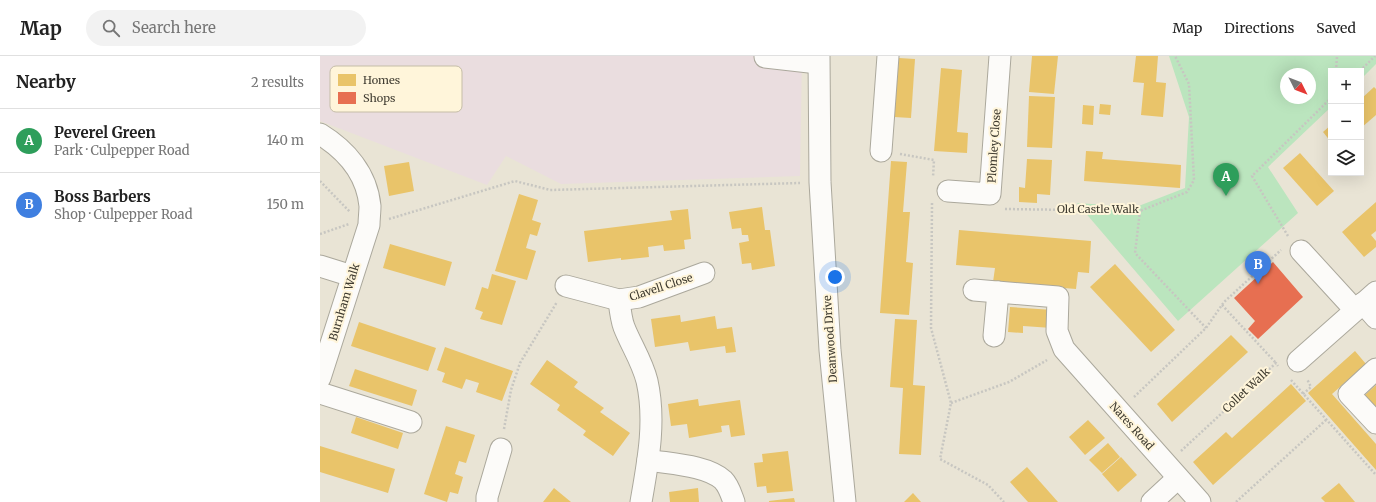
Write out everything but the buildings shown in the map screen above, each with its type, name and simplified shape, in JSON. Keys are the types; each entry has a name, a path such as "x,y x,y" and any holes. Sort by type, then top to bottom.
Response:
{"street":[{"path":"881,151 888,56"},
{"name":"Plomley Close","path":"940,190 990,194 1000,56"},
{"path":"765,57 818,60"},
{"name":"Deanwood Drive","path":"818,60 820,182 830,350 845,502"},
{"name":"Burnham Walk","path":"320,134 332,141 346,154 358,169 366,187 370,207 364,223 352,276 320,378"},
{"path":"1289,369 1367,306 1292,245"},
{"path":"320,266 352,276"},
{"name":"Clavell Close","path":"566,286 619,300 639,297 704,273"},
{"path":"974,290 1058,297 1057,331 1064,349"},
{"path":"994,336 998,292"},
{"name":"Clavell Close","path":"619,300 624,326 640,360 646,380 650,402 651,427 648,460 641,502"},
{"name":"Nares Road","path":"1064,349 1200,502"},
{"path":"1376,369 1349,394 1376,423"},
{"path":"320,393 411,422"},
{"path":"487,502 487,497 501,449"},
{"path":"648,460 702,469 712,473 723,480 730,490 734,502"},
{"path":"1152,502 1178,478"}],"path":[{"name":"Old Castle Walk","path":"990,194 1005,209 1140,211 1188,192 1194,180 1189,84 1175,56"},
{"path":"1336,68 1337,56"},
{"path":"1363,68 1375,56"},
{"path":"1119,412 1206,328 1222,305 1292,245 1252,176 1328,101"},
{"path":"881,151 934,160 940,190 931,328 951,403 940,459 988,485 1004,502"},
{"path":"320,181 364,223"},
{"path":"320,234 515,181 550,190 820,182"},
{"path":"1140,211 1135,253 1206,328"},
{"path":"501,449 511,390 520,363 566,286"},
{"path":"1222,305 1276,363"},
{"path":"951,403 1009,382 1064,349"},
{"name":"Collet Walk","path":"1178,478 1178,454 1276,363 1289,369 1326,420 1376,475"},
{"path":"1236,502 1326,420"}],"shaded area":[{"path":"320,56 802,56 800,176 561,184 506,156 487,185 320,121"}],"green space":[{"path":"1169,56 1376,56 1376,64 1364,76 1364,68 1328,68 1328,110 1268,167 1298,213 1178,321 1077,203 1136,207 1185,188 1189,117"}],"place":[{"name":"Peverel Green","path":"1226,196"},
{"name":"Boss Barbers","path":"1258,284"}]}
